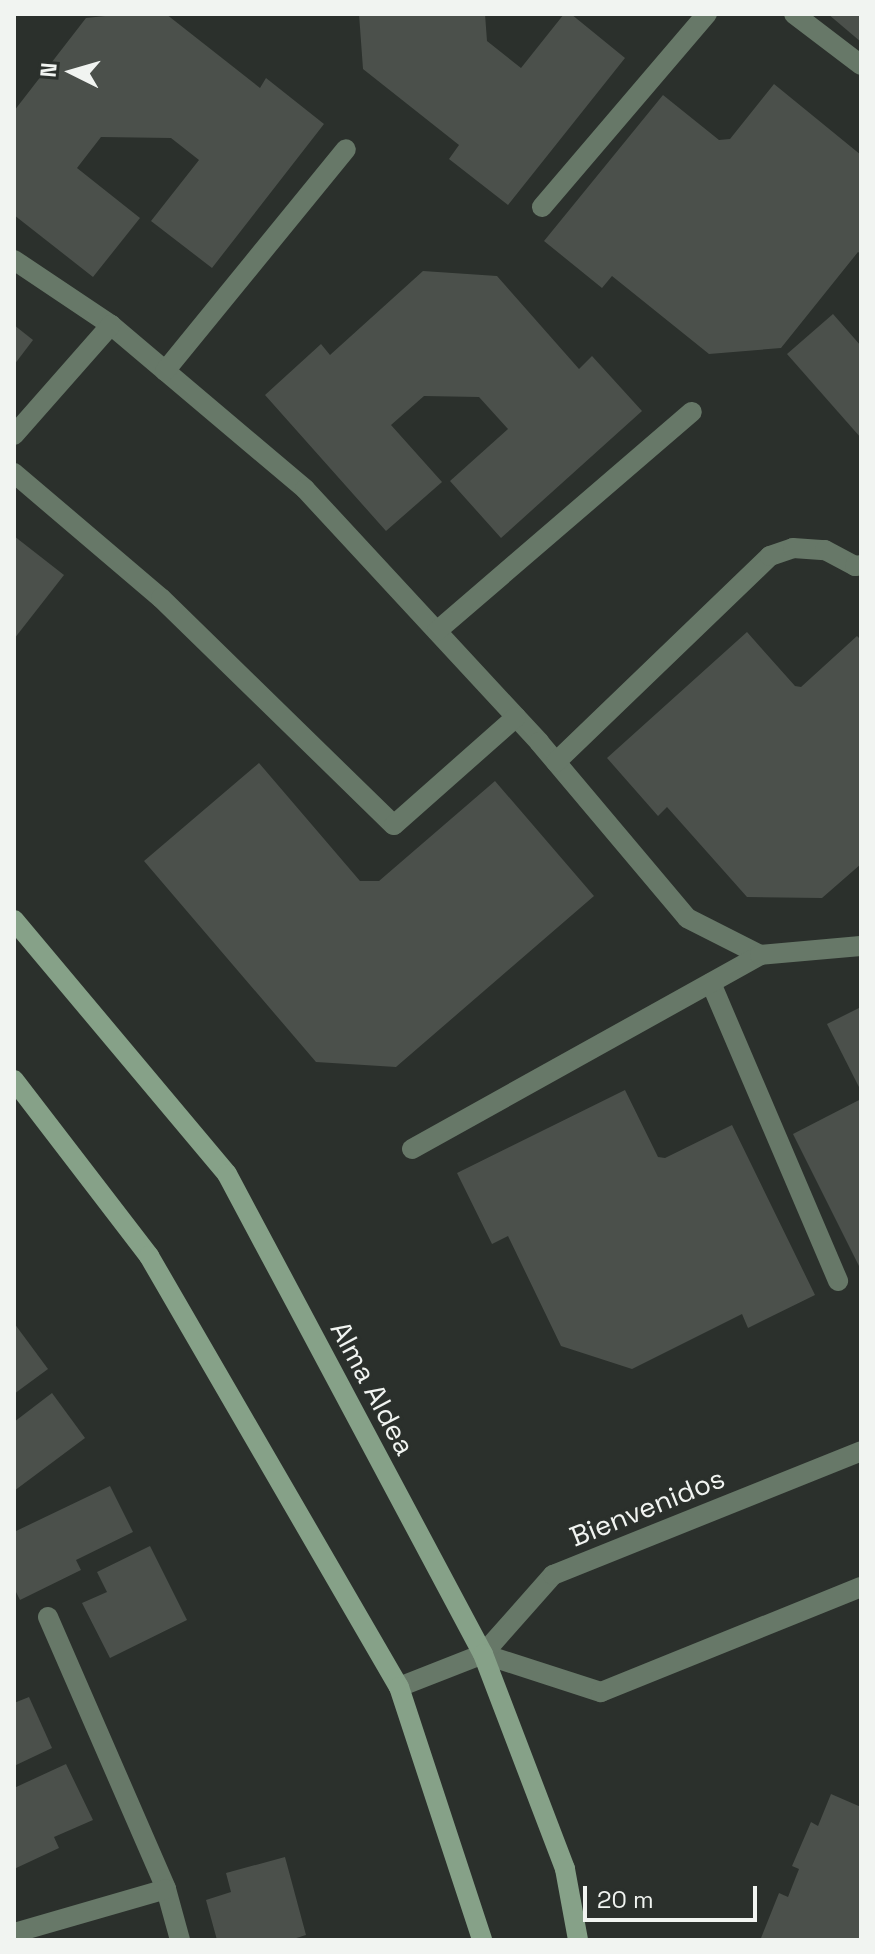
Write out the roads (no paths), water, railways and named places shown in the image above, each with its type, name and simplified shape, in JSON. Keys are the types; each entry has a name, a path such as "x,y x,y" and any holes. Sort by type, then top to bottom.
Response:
{"main road":[{"name":"Alma Aldea","path":"14,920 227,1174 483,1654 565,1869 578,1940"},
{"path":"14,1080 149,1256 399,1687 482,1940"}],"street":[{"path":"542,207 707,14"},
{"path":"794,14 861,65"},
{"path":"165,371 346,149"},
{"path":"14,260 111,325 305,489 516,717 687,918 760,955"},
{"path":"14,435 111,325"},
{"path":"437,631 692,412"},
{"path":"14,473 161,598 394,825 516,717"},
{"path":"556,762 770,556 793,548 825,550 855,566 861,565"},
{"path":"412,1149 760,955 861,946"},
{"path":"711,983 838,1281"},
{"name":"Bienvenidos","path":"399,1687 483,1654 553,1575 861,1451"},
{"path":"483,1654 601,1692 861,1587"},
{"path":"48,1617 166,1889 180,1940"},
{"path":"14,1933 166,1889"}]}
